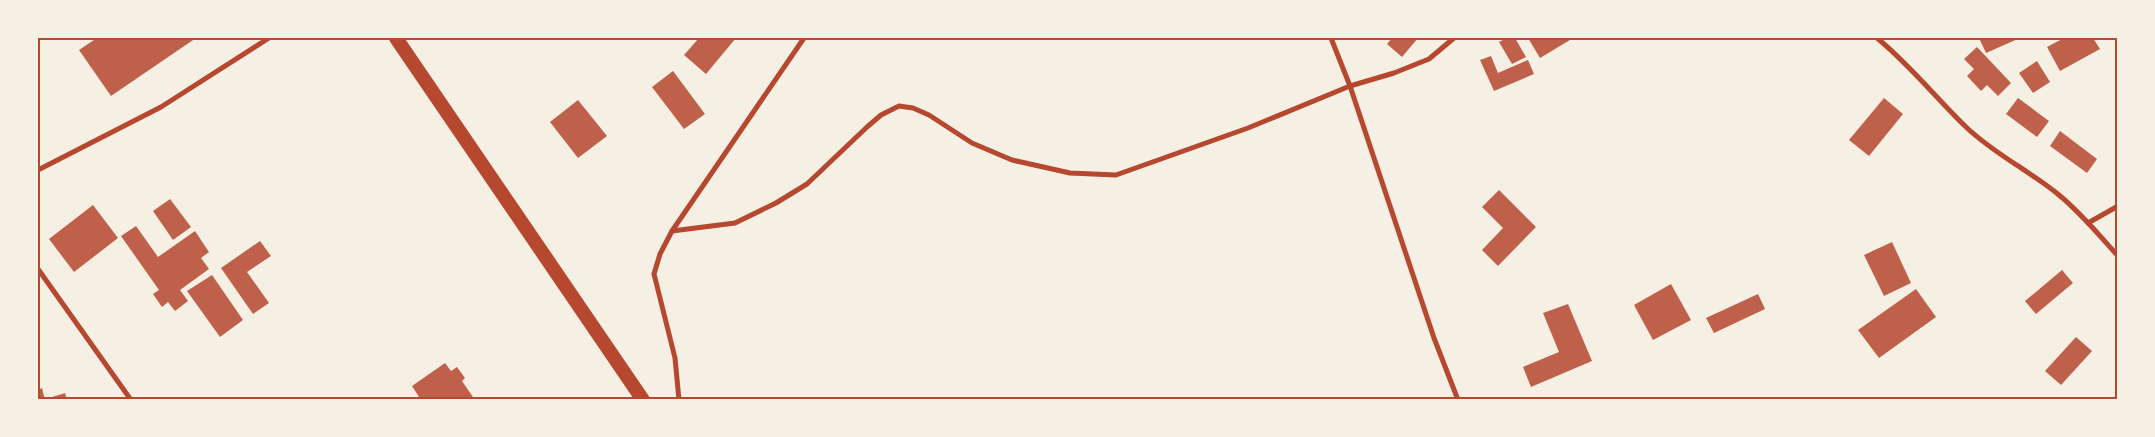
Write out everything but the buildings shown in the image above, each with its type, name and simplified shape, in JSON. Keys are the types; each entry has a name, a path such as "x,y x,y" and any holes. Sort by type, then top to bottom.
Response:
{"highway":[{"path":"396,38 644,400"}],"street":[{"path":"38,170 161,107 269,38"},
{"path":"679,400 675,358 654,274 660,254 672,231 804,38"},
{"path":"1331,38 1350,86 1434,338 1458,400"},
{"path":"672,231 735,223 776,203 807,184 881,115 899,106 913,108 929,115 972,143 1012,160 1070,173 1116,175 1248,128 1350,86 1394,73 1429,59 1454,38"},
{"path":"1877,38 1900,56 1967,128 2058,194 2118,256"},
{"path":"2088,223 2118,206"},
{"path":"38,269 131,400"}]}
